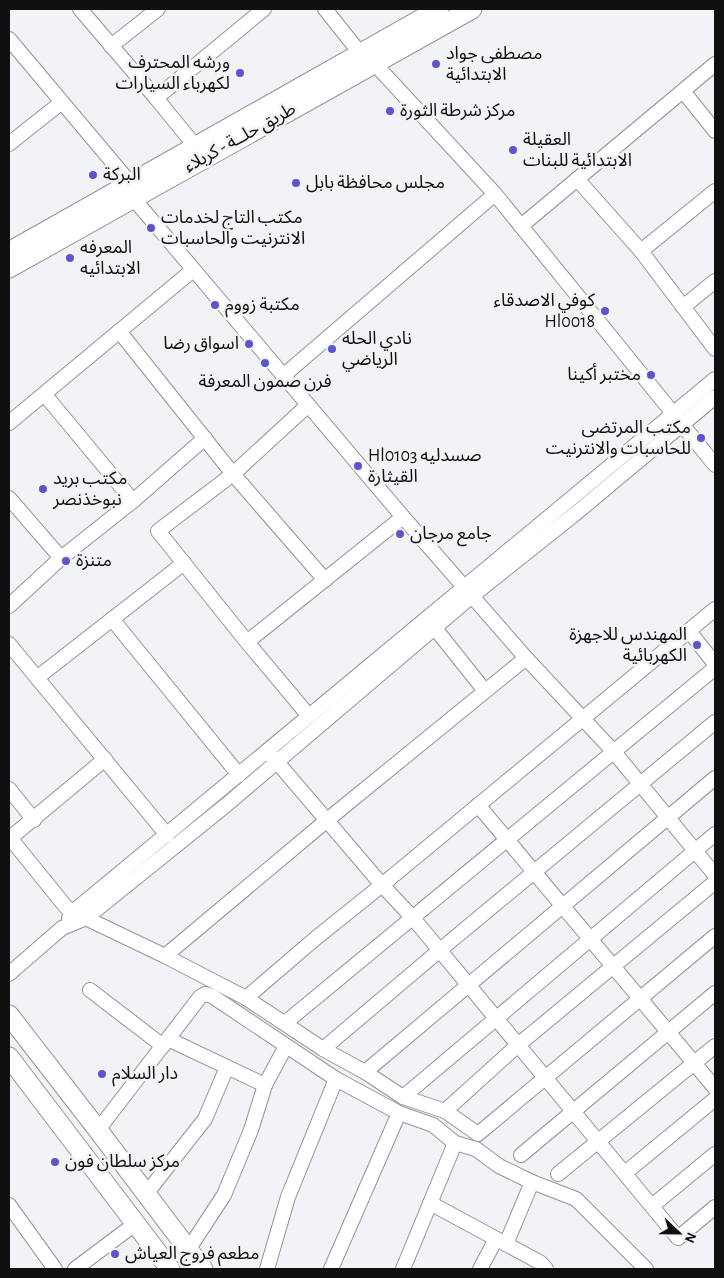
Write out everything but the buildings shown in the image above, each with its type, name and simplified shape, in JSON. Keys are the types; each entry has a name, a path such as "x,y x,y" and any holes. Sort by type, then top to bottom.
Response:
{"highway":[{"name":"طريق حلــة - كربلاء","path":"9,252 132,191 367,58 439,9"},
{"name":"طريق حلــة - كربلاء","path":"9,268 132,191 196,147 367,58 472,9"},
{"path":"9,1015 203,1269"},
{"path":"11,1064 170,1269"}],"street":[{"path":"80,9 196,147"},
{"path":"111,46 158,9"},
{"path":"156,98 264,9"},
{"path":"327,10 367,58 495,194 715,465"},
{"path":"10,44 62,102 192,270 307,406 526,658 614,752 715,875"},
{"path":"521,226 715,64"},
{"path":"682,91 715,131"},
{"path":"9,144 62,102"},
{"path":"577,179 641,251 715,349"},
{"path":"641,251 715,191"},
{"path":"283,376 495,194"},
{"path":"9,423 45,395 192,270"},
{"path":"683,307 715,281"},
{"path":"119,331 233,474 325,580"},
{"path":"62,928 86,918 224,806 309,716 468,592 677,419 715,379"},
{"path":"45,395 133,501"},
{"path":"677,419 715,398"},
{"path":"307,406 233,474 158,532 309,716"},
{"path":"9,606 61,558 133,501 205,438"},
{"path":"9,498 61,558"},
{"path":"247,642 403,518"},
{"path":"38,677 184,563"},
{"path":"9,974 62,928 73,912 239,775 272,756 434,628 468,592"},
{"path":"246,998 715,609"},
{"path":"112,619 239,775"},
{"path":"434,628 485,691"},
{"path":"689,631 715,664"},
{"path":"11,650 38,677 167,835"},
{"path":"165,956 326,821 526,658"},
{"path":"285,1023 715,668"},
{"path":"323,1049 715,722"},
{"path":"272,756 326,821 440,950 678,1238 715,1207"},
{"path":"105,759 34,820 9,838 66,907 246,998 323,1049 403,1096 445,1111 478,1134 715,936"},
{"path":"365,1072 715,778"},
{"path":"9,790 34,820"},
{"path":"478,805 715,1088"},
{"path":"403,1096 715,834"},
{"path":"445,1111 518,1045 715,882"},
{"path":"90,990 165,1043 227,1067 265,1085"},
{"path":"521,1155 715,993"},
{"path":"98,1130 200,997 205,994 212,996 233,1009 336,1078 400,1113 432,1125 455,1143 476,1148 499,1166 532,1182 576,1199 646,1269"},
{"path":"188,1250 224,1195 251,1130 265,1085 286,1046"},
{"path":"558,1174 715,1046"},
{"path":"146,1194 204,1119 227,1067"},
{"path":"267,1269 288,1196 336,1078"},
{"path":"625,1173 715,1099"},
{"path":"331,1269 400,1113"},
{"path":"403,1269 455,1143"},
{"path":"652,1206 715,1154"},
{"path":"480,1269 501,1241 532,1182"},
{"path":"430,1203 541,1263 546,1269"},
{"path":"9,1205 55,1269"},
{"path":"75,1269 135,1224"}],"place":[{"name":"مصطفى جواد الابتدائية","path":"436,64"},
{"name":"ورشه المحترف لكهرباء السيارات","path":"240,73"},
{"name":"مركز شرطة الثورة","path":"390,111"},
{"name":"العقيلة الابتدائية للبنات","path":"513,150"},
{"name":"البركة","path":"93,175"},
{"name":"مجلس محافظة بابل","path":"296,183"},
{"name":"مكتب التاج لخدمات الانترنيت والحاسبات","path":"151,228"},
{"name":"المعرفه الابتدائيه","path":"70,258"},
{"name":"مكتبة زووم","path":"215,305"},
{"name":"كوفي الاصدقاء Hl0018","path":"605,311"},
{"name":"اسواق رضا","path":"249,344"},
{"name":"نادي الحله الرياضي","path":"332,349"},
{"name":"فرن صمون المعرفة","path":"265,363"},
{"name":"مختبر أكينا","path":"651,375"},
{"name":"مكتب المرتضى للحاسبات والانترنيت","path":"701,438"},
{"name":"Hl0103 صسدليه القيثارة","path":"358,466"},
{"name":"مكتب بريد نبوخذنصر","path":"43,489"},
{"name":"جامع مرجان","path":"400,534"},
{"name":"متنزة","path":"66,561"},
{"name":"المهندس للاجهزة الكهربائية","path":"697,645"},
{"name":"دار السلام","path":"102,1074"},
{"name":"مركز سلطان فون","path":"55,1162"},
{"name":"مطعم فروج العياش","path":"115,1254"}]}
